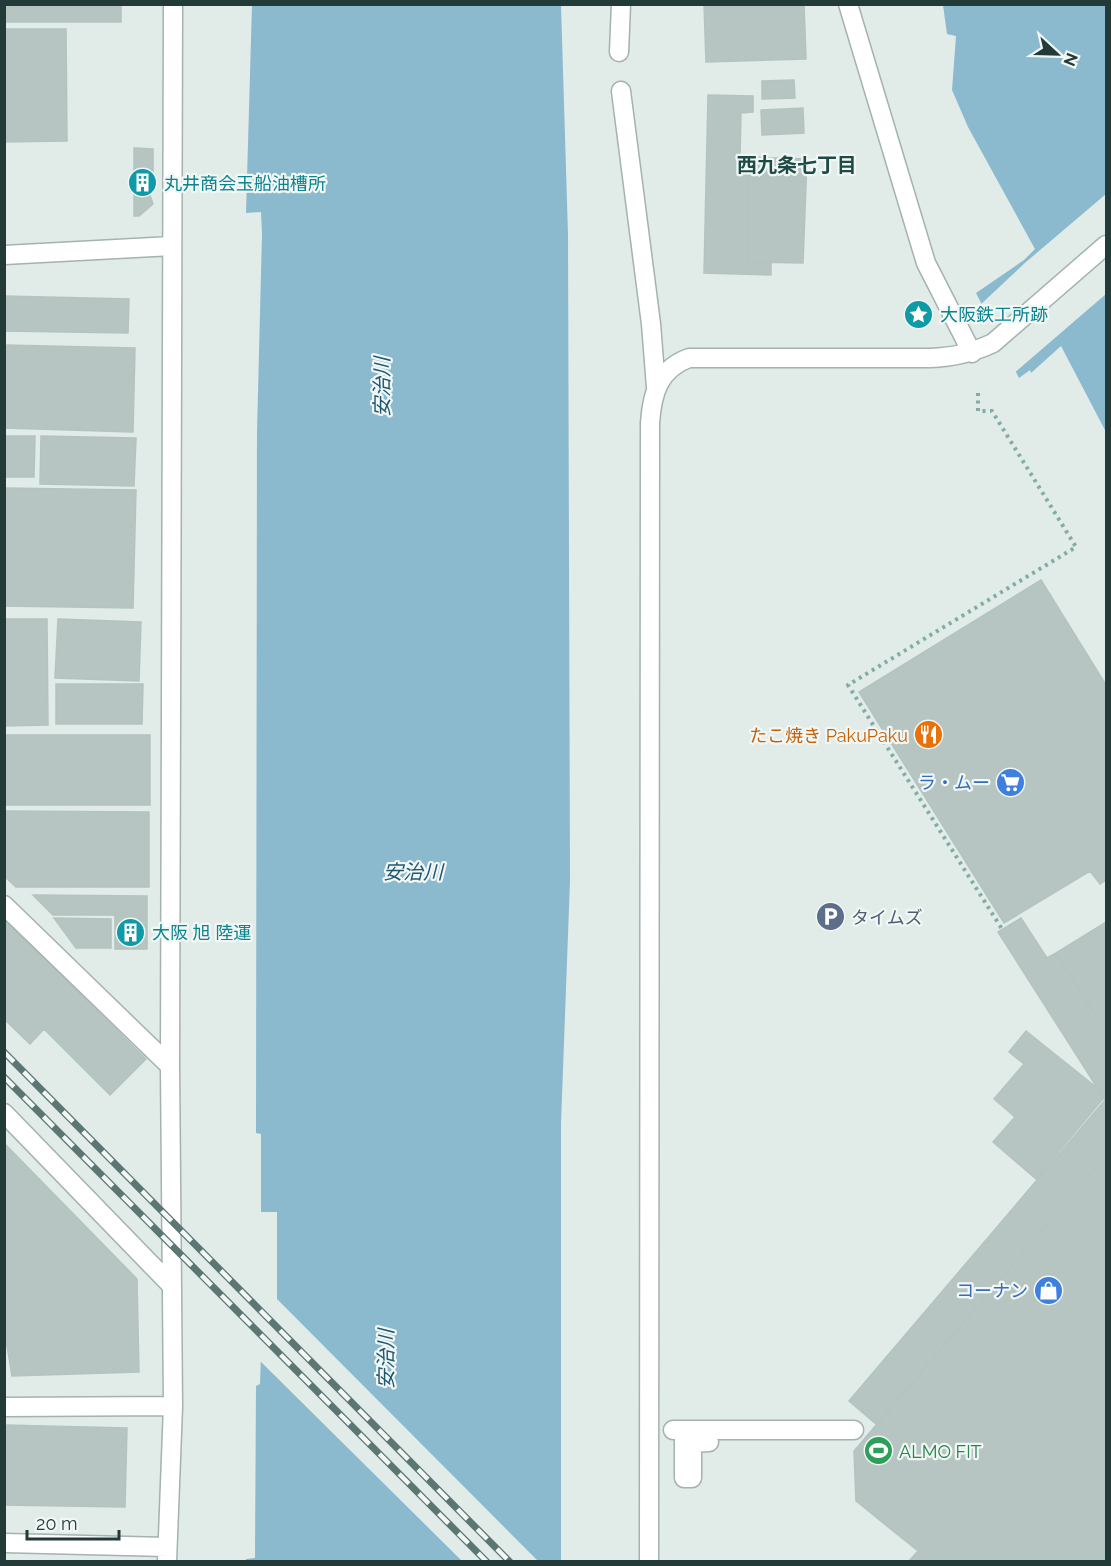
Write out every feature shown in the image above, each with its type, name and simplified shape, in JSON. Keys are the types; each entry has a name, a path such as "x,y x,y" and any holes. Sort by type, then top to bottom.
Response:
{"street":[{"path":"4,1543 167,1554 172,1406 170,1066 173,4"},
{"path":"619,52 621,4"},
{"path":"848,4 926,263 972,353"},
{"path":"621,91 651,324 656,387 651,405 650,423 649,1562"},
{"path":"656,387 669,369 689,358 930,358 972,353 993,343 1107,245"},
{"path":"4,255 172,246"},
{"path":"4,905 170,1066"},
{"path":"4,1113 170,1284"},
{"path":"4,1407 172,1406"},
{"path":"709,1442 692,1443 692,1478 684,1478 679,1430 854,1430"}],"path":[{"path":"978,393 978,411 992,411 1076,547 848,685 1002,929"}],"water":[{"name":"安治川","path":"252,5 561,5 568,235 570,881 561,1123 561,1561 246,1561 246,1559 255,1558 256,1386 260,1384 261,1356 277,1355 277,1212 261,1212 261,1134 256,1133 257,432 262,234 261,212 246,213"},
{"path":"943,5 1106,5 1106,432 1061,346 1031,373 1030,370 1019,378 976,293 1024,260 1035,249 968,127 952,90 956,36 947,34"}],"pier":[{"path":"1106,194 1106,294 1013,374 979,306 1026,262"},
{"path":"274,1296 538,1561 462,1561 258,1359 260,1353 274,1353"}],"building":[{"path":"4,4 121,4 121,22 4,22"},
{"path":"704,4 804,4 806,59 706,62"},
{"path":"4,29 66,29 67,141 4,142"},
{"path":"794,80 795,98 762,99 762,81"},
{"path":"708,95 753,96 753,112 741,113 740,157 749,157 747,262 771,263 771,275 704,273"},
{"path":"803,108 804,133 762,135 761,110"},
{"name":"丸井商会玉船油槽所","path":"134,148 153,149 153,173 145,173 144,178 151,181 152,186 148,190 153,204 139,216 134,216"},
{"path":"749,157 807,159 803,263 747,262"},
{"path":"4,296 129,299 128,333 4,331"},
{"path":"4,345 135,348 133,432 4,428"},
{"path":"4,436 35,436 34,477 4,477"},
{"path":"41,436 136,438 134,486 40,484"},
{"path":"4,488 136,490 133,608 4,606"},
{"name":"ラ・ムー","path":"1041,580 1106,685 1106,880 1100,884 1090,871 1004,923 859,692"},
{"path":"4,619 47,619 48,725 4,726"},
{"path":"58,619 141,622 139,681 55,678"},
{"path":"56,684 143,684 142,724 56,724"},
{"path":"4,735 150,735 150,805 4,805"},
{"path":"4,811 149,812 149,887 16,887 4,876"},
{"name":"大阪 旭 陸運","path":"33,895 147,896 147,949 115,949 115,915 53,915"},
{"path":"54,918 111,919 111,948 76,948"},
{"path":"1021,918 1047,958 1056,953 1106,1032 1106,1155 877,1425 849,1401 1105,1100 998,932"},
{"path":"4,919 146,1059 110,1095 44,1029 30,1044 4,1019"},
{"path":"1106,922 1106,1032 1056,953"},
{"path":"1026,1031 1106,1095 1036,1179 993,1142 1015,1117 994,1099 1024,1064 1009,1052"},
{"path":"4,1143 137,1279 139,1372 12,1376 4,1328"},
{"name":"コーナン","path":"1106,1155 1106,1562 908,1562 918,1551 856,1501 854,1451"},
{"path":"4,1425 127,1428 125,1507 4,1505"}],"railway":[{"path":"4,1052 510,1562"},
{"path":"4,1077 487,1562"}],"place":[{"name":"丸井商会玉船油槽所","path":"143,183"},
{"name":"大阪鉄工所跡","path":"919,314"},
{"name":"たこ焼き PakuPaku","path":"929,735"},
{"name":"ラ・ムー","path":"1011,782"},
{"name":"タイムズ","path":"830,917"},
{"name":"大阪 旭 陸運","path":"131,932"},
{"name":"コーナン","path":"1049,1290"},
{"name":"ALMO FIT","path":"878,1451"}],"district":[{"name":"西九条七丁目","path":"797,165"}]}
